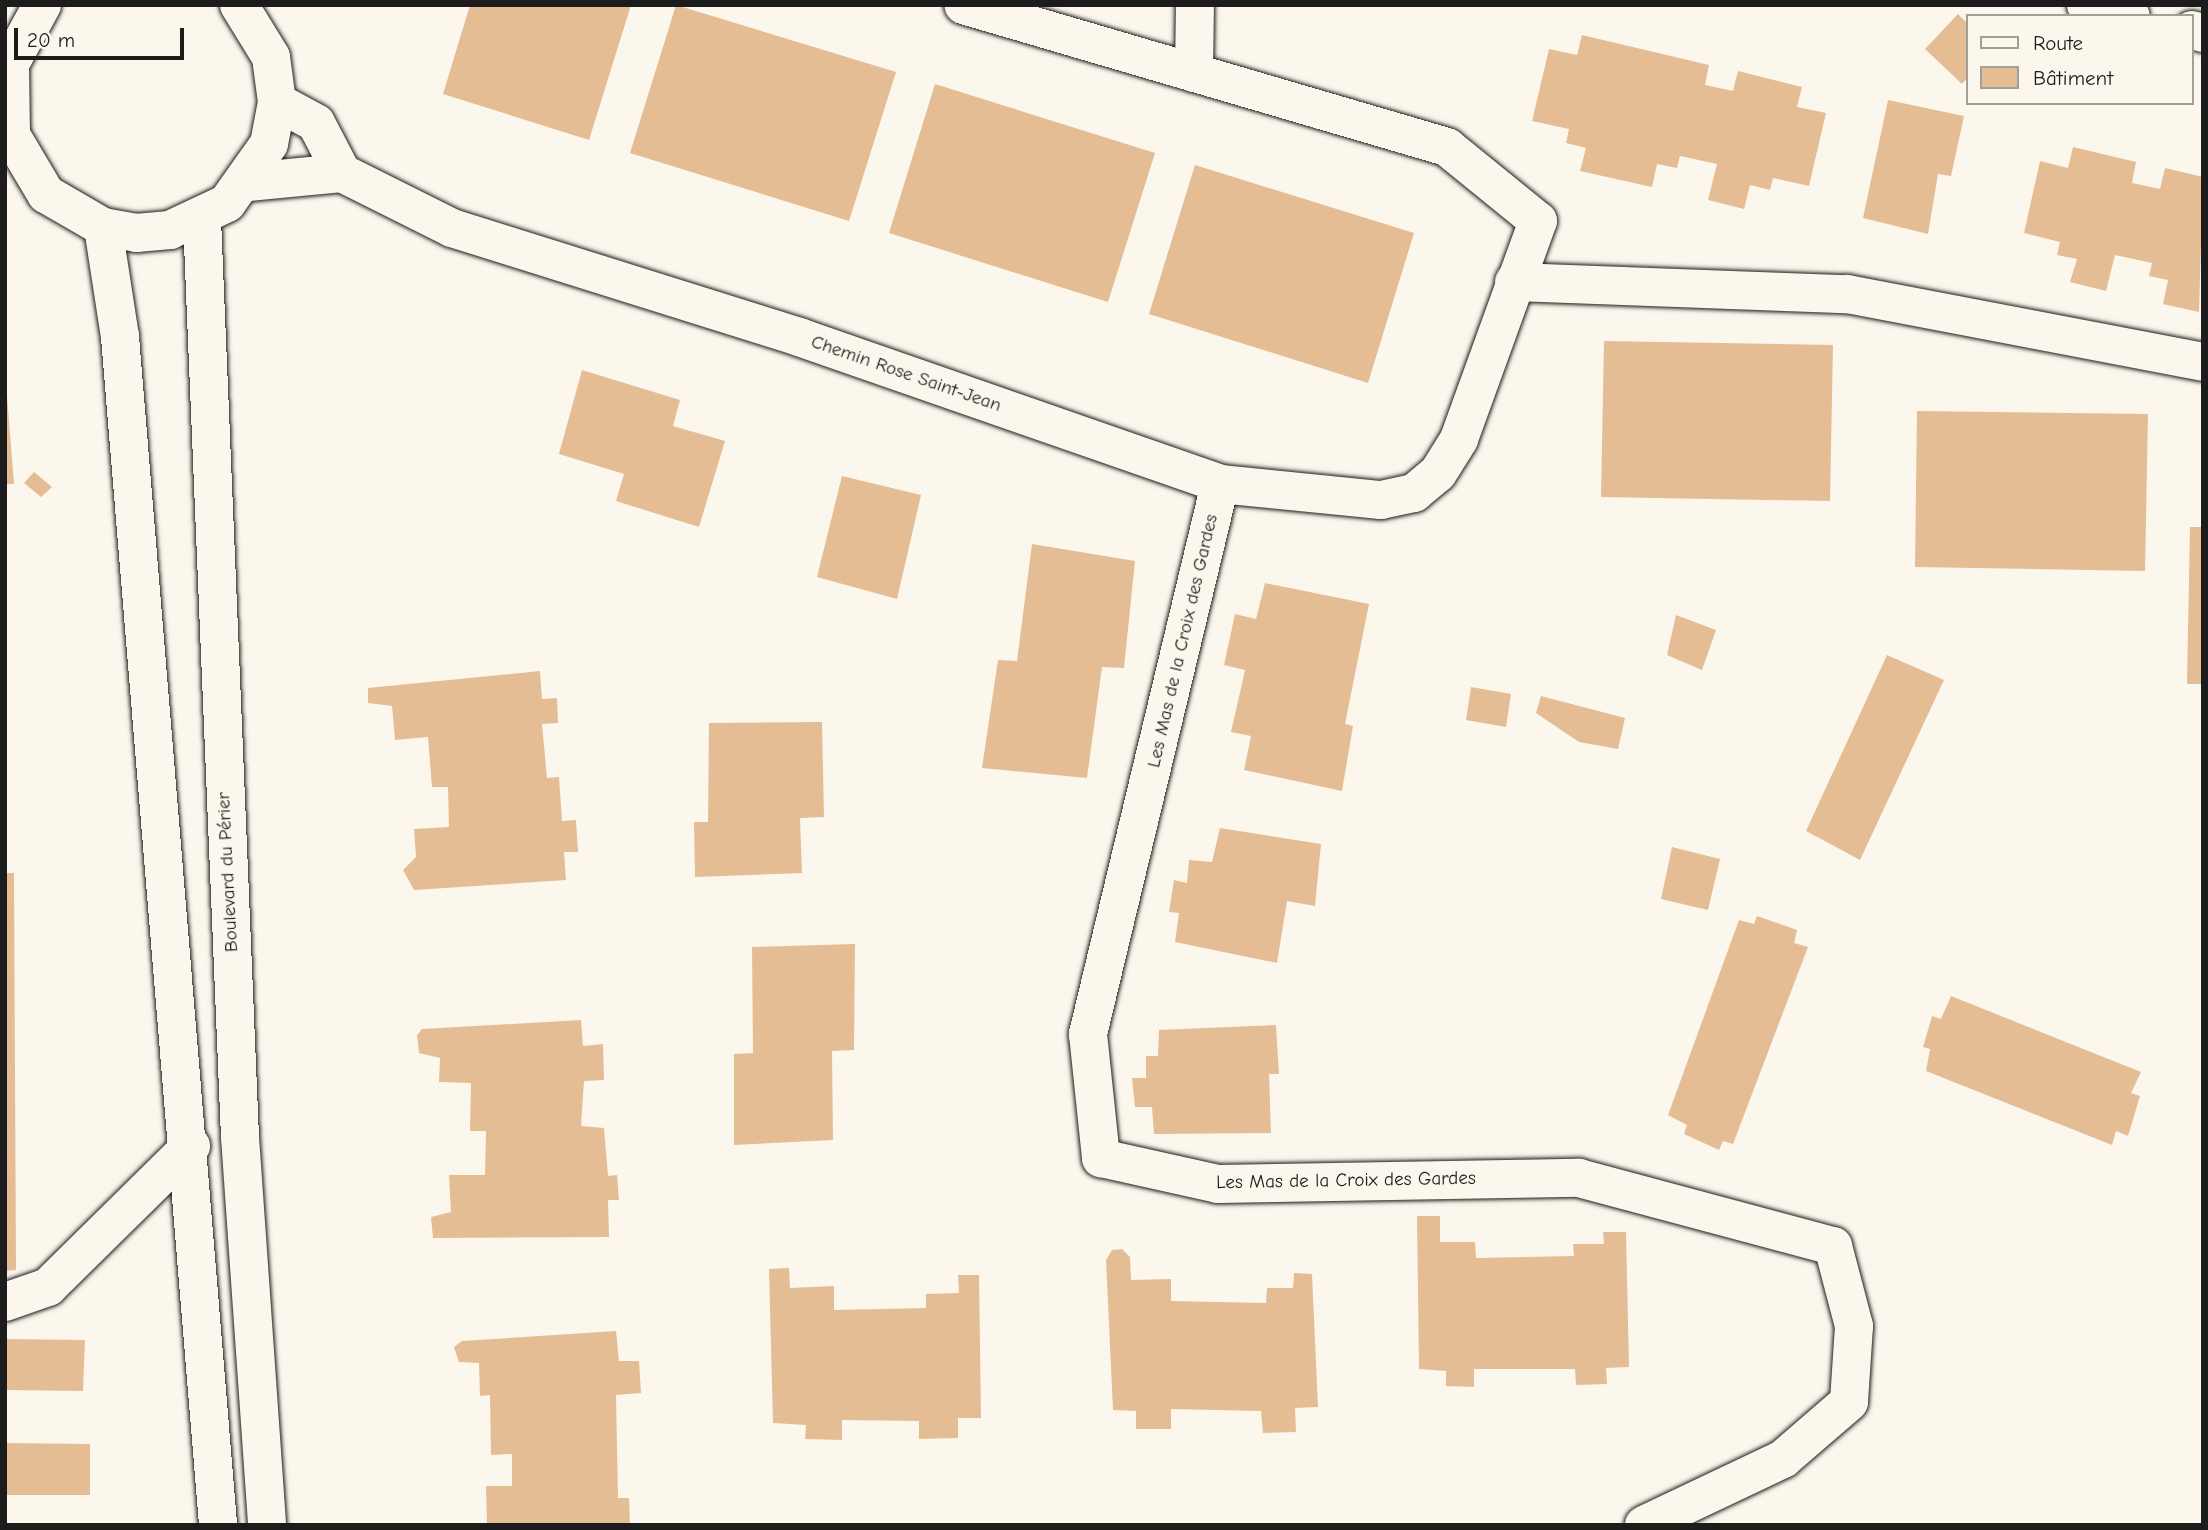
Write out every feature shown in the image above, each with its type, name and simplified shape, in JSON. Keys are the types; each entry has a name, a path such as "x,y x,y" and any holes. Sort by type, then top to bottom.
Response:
{"street":[{"path":"963,5 1194,73 1195,5"},
{"path":"2086,5 2123,14"},
{"path":"23,26 6,100 15,163 46,194 103,228 136,233 202,219 248,182 269,144 277,102 271,57 249,9"},
{"name":"Chemin Rose Saint-Jean","path":"342,173 452,228 799,337 1220,484 1381,500 1414,493 1438,473 1459,439 1538,220 1447,148 1194,73"},
{"path":"248,182 342,173 316,123 277,102"},
{"name":"Boulevard du Périer","path":"202,219 239,1123 267,1525"},
{"path":"103,228 120,337 191,1146 218,1525"},
{"path":"1514,282 1847,294 2203,362"},
{"name":"Les Mas de la Croix des Gardes","path":"1220,484 1088,1034 1101,1158 1217,1184 1579,1178 1833,1245 1854,1326 1849,1402 1783,1459 1644,1525"},
{"path":"5,1302 48,1287 191,1146"}],"building":[{"path":"470,5 631,5 589,140 443,94"},
{"path":"676,5 896,72 849,221 630,153"},
{"path":"1958,14 1966,22 1966,79 1962,84 1925,49"},
{"path":"1582,35 1709,65 1705,85 1733,91 1738,71 1802,87 1797,107 1826,113 1809,186 1773,178 1770,190 1750,185 1744,209 1708,200 1717,164 1680,156 1677,168 1657,164 1652,187 1580,171 1586,148 1566,143 1569,129 1532,121 1549,49 1577,55"},
{"path":"935,84 1155,153 1108,302 889,233"},
{"path":"1888,100 1964,116 1951,176 1938,174 1928,234 1863,218"},
{"path":"2073,147 2136,162 2132,183 2160,189 2165,168 2203,177 2199,312 2163,304 2168,280 2149,276 2152,263 2115,255 2106,291 2070,282 2077,259 2057,255 2060,242 2024,233 2040,161 2068,168"},
{"path":"1195,165 1414,233 1368,383 1149,314"},
{"path":"1604,341 1833,345 1830,501 1601,497"},
{"path":"582,370 680,400 673,426 725,441 699,527 616,501 624,474 559,454"},
{"path":"5,371 14,484 5,484"},
{"path":"1917,411 2148,414 2145,571 1915,567"},
{"path":"34,472 52,487 41,497 24,483"},
{"path":"842,476 921,495 897,599 817,577"},
{"path":"2190,527 2203,527 2203,684 2187,684"},
{"path":"1032,544 1135,561 1124,668 1102,667 1087,778 982,768 998,660 1017,661"},
{"path":"1265,583 1369,604 1345,724 1353,726 1342,791 1244,770 1251,736 1231,732 1245,670 1224,665 1235,614 1256,619"},
{"path":"1676,615 1716,630 1702,670 1667,655"},
{"path":"1887,655 1944,680 1860,860 1806,831"},
{"path":"540,671 542,699 557,698 558,723 542,724 547,778 559,777 562,821 576,820 578,852 564,852 566,880 414,890 403,870 416,857 414,829 449,827 448,787 432,787 428,737 395,740 392,706 368,703 368,688"},
{"path":"1471,687 1511,694 1506,727 1466,720"},
{"path":"1541,696 1625,718 1618,749 1579,742 1536,713"},
{"path":"822,722 824,817 800,818 802,873 695,877 694,822 708,822 709,723"},
{"path":"1220,828 1321,844 1315,906 1287,901 1277,963 1175,942 1179,913 1169,912 1174,880 1187,883 1189,860 1212,862"},
{"path":"1672,847 1720,859 1708,910 1661,899"},
{"path":"5,873 14,873 16,1270 5,1271"},
{"path":"1757,916 1797,930 1794,943 1808,947 1733,1144 1723,1141 1719,1150 1684,1134 1687,1125 1668,1115 1739,920 1754,924"},
{"path":"855,944 854,1050 832,1051 833,1140 734,1145 734,1054 753,1053 752,947"},
{"path":"1951,996 2141,1072 2131,1093 2140,1096 2128,1136 2116,1131 2112,1145 1926,1071 1930,1049 1923,1047 1932,1016 1941,1019"},
{"path":"581,1020 583,1046 603,1044 604,1080 584,1081 581,1126 604,1128 608,1176 617,1175 619,1200 608,1200 609,1237 433,1238 431,1217 451,1212 449,1175 485,1175 486,1131 470,1131 471,1083 439,1082 440,1058 419,1053 417,1035 422,1029"},
{"path":"1276,1025 1279,1074 1269,1074 1271,1133 1154,1134 1152,1107 1135,1107 1132,1078 1146,1078 1146,1056 1158,1056 1159,1030"},
{"path":"1417,1216 1440,1216 1440,1242 1475,1242 1476,1258 1574,1256 1573,1244 1604,1244 1603,1232 1626,1232 1629,1367 1606,1368 1607,1384 1576,1385 1575,1369 1474,1369 1474,1387 1446,1386 1446,1371 1419,1369"},
{"path":"1122,1249 1130,1257 1131,1280 1171,1279 1171,1301 1266,1303 1267,1288 1293,1288 1294,1273 1312,1274 1318,1407 1295,1408 1296,1432 1263,1433 1261,1411 1171,1409 1171,1429 1136,1429 1136,1411 1113,1410 1106,1260 1112,1250"},
{"path":"789,1268 790,1288 834,1286 834,1310 926,1308 926,1294 959,1293 958,1275 979,1275 981,1418 958,1418 958,1438 919,1439 919,1421 842,1420 842,1440 805,1439 806,1425 773,1423 769,1269"},
{"path":"616,1331 619,1361 639,1361 641,1393 616,1395 618,1498 629,1498 630,1524 487,1525 486,1486 512,1486 512,1454 491,1455 490,1395 480,1396 479,1363 459,1362 454,1347 462,1341"},
{"path":"5,1339 85,1340 83,1391 5,1390"},
{"path":"5,1443 90,1444 90,1495 5,1495"}]}
